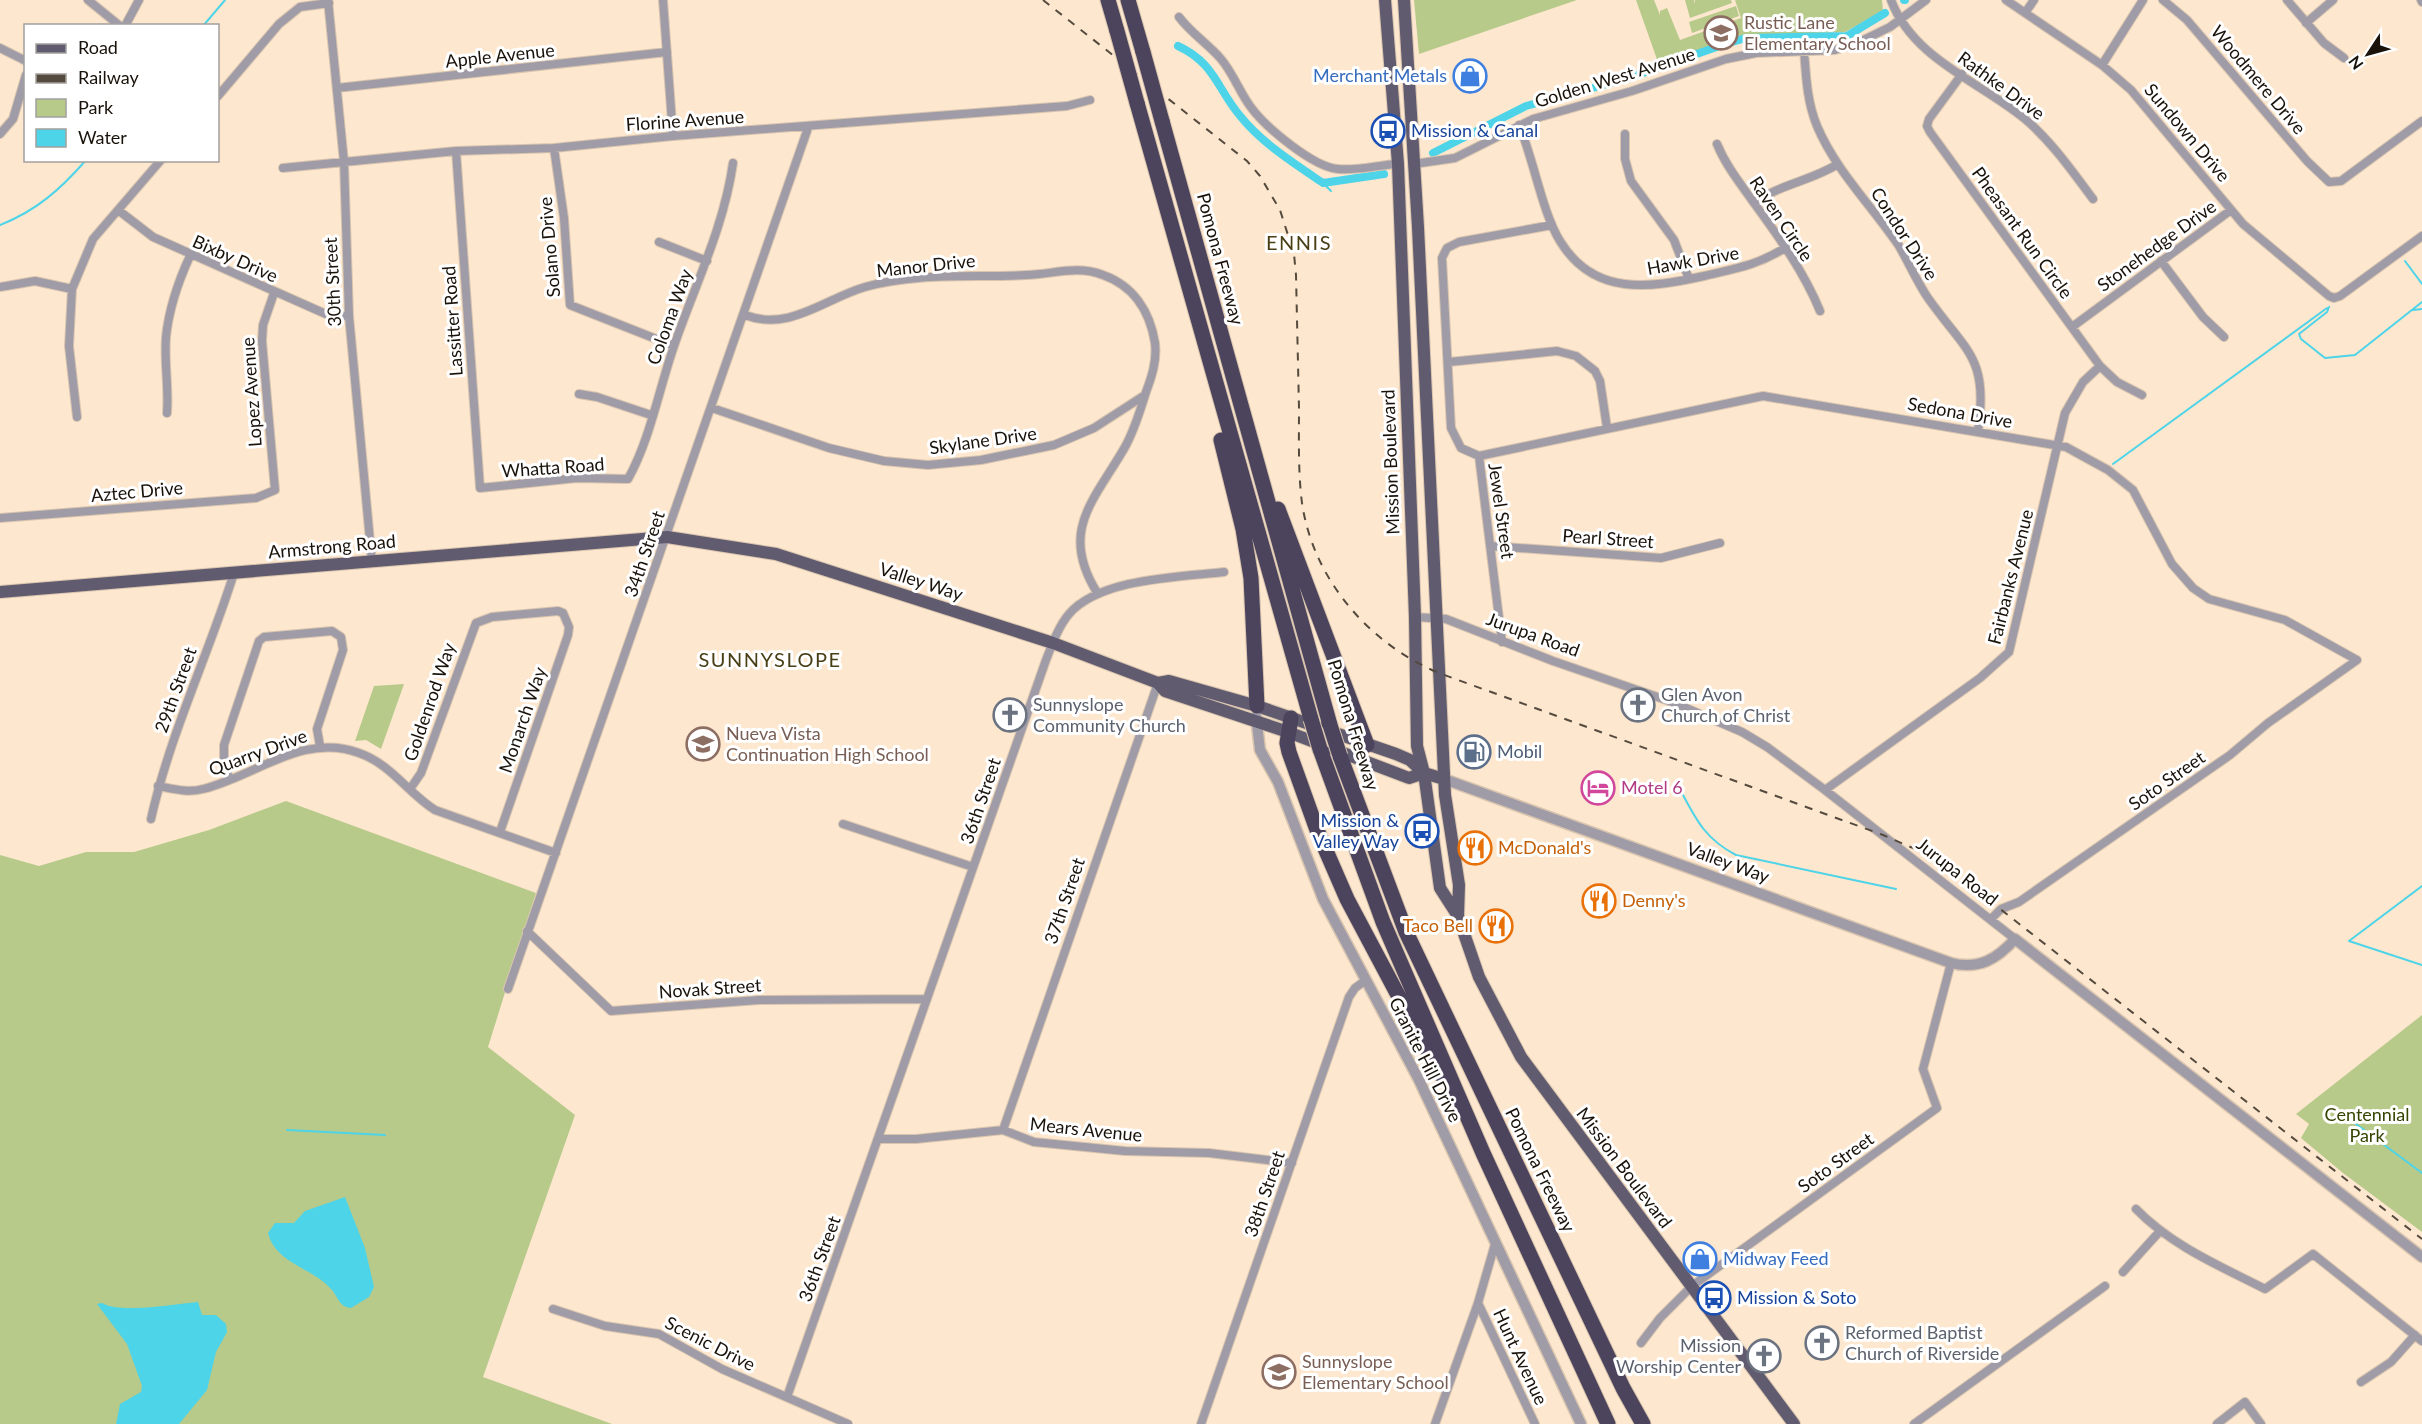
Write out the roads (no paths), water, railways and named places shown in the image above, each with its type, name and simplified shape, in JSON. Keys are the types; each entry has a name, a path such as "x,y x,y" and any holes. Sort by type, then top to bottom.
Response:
{"highway":[{"name":"Pomona Freeway","path":"1108,0 1320,749 1383,922 1483,1153 1608,1424"},
{"name":"Pomona Freeway","path":"1128,0 1236,394 1330,724 1360,815 1406,932 1623,1388 1643,1424"},
{"path":"1218,392 1219,430 1243,529 1251,578 1256,714"},
{"path":"1236,394 1367,745"},
{"path":"1289,725 1289,753 1337,877 1426,1050 1483,1153"},
{"path":"1623,1388 1652,1424"}],"main road":[{"name":"Mission Boulevard","path":"1385,0 1398,164 1415,617 1417,746 1424,773 1440,888 1458,916 1479,977 1521,1057 1794,1424"},
{"name":"Mission Boulevard","path":"1404,0 1444,779 1459,885 1458,916"},
{"path":"1398,164 1414,164"},
{"name":"Armstrong Road","path":"0,592 667,537"},
{"name":"Valley Way","path":"667,537 776,554 1053,643 1158,683 1169,681 1289,725 1367,745 1410,760 1424,773 1444,779"},
{"name":"Valley Way","path":"1289,725 1409,778 1424,773"}],"street":[{"path":"88,0 118,24"},
{"path":"126,24 139,0"},
{"path":"663,0 673,136"},
{"name":"Rathke Drive","path":"1891,0 1899,20 1924,49 2012,109 2042,134 2093,199"},
{"name":"Golden West Avenue","path":"1414,164 1455,158 1519,125 1726,59 1773,51 1834,50 1853,45 1899,20 1926,0"},
{"name":"Sundown Drive","path":"2006,0 2102,65 2131,90 2251,231 2334,298 2422,236"},
{"path":"2025,14 2034,0"},
{"path":"2102,65 2143,0"},
{"name":"Woodmere Drive","path":"2163,0 2187,20 2307,161 2329,182 2341,181 2422,121"},
{"path":"2287,0 2324,43 2344,58"},
{"path":"2306,23 2333,0"},
{"path":"219,95 279,24 300,7 329,2"},
{"name":"30th Street","path":"329,2 344,162 349,316 372,562"},
{"path":"1179,17 1190,32 1222,60 1250,107 1261,120 1299,149 1323,165 1338,169 1398,164"},
{"path":"0,48 24,60"},
{"name":"Condor Drive","path":"1804,50 1806,85 1812,111 1823,139 1838,164 1899,247 1928,297 1968,348 1974,361 1982,396 1978,431"},
{"name":"Apple Avenue","path":"337,88 667,52"},
{"name":"Pheasant Run Circle","path":"1962,74 1927,126 2100,366 2117,382 2142,395"},
{"path":"0,134 13,118 24,82"},
{"name":"Florine Avenue","path":"283,168 456,151 554,148 673,136 808,128 1067,106 1090,100"},
{"name":"Hawk Drive","path":"1519,125 1532,154 1552,225 1560,242 1575,260 1602,278 1636,286 1689,279 1760,263 1785,248"},
{"name":"34th Street","path":"508,988 745,315 808,128"},
{"path":"1625,134 1625,159 1631,181 1643,201 1674,240 1689,279"},
{"name":"Raven Circle","path":"1717,144 1724,160 1813,293 1820,311"},
{"name":"Solano Drive","path":"554,148 564,218 570,305 674,346"},
{"name":"Lassitter Road","path":"456,151 480,488"},
{"path":"77,417 69,346 72,289 93,239 159,162"},
{"name":"Coloma Way","path":"628,479 641,456 651,415 674,346 729,192 733,163"},
{"path":"1754,203 1776,189 1808,180 1838,164"},
{"name":"Bixby Drive","path":"118,210 153,237 190,256 328,315 349,316"},
{"name":"Stonehedge Drive","path":"2072,327 2231,210"},
{"name":"Jewel Street","path":"1502,642 1479,456 1461,448 1453,437 1449,413 1449,362 1442,258 1447,248 1459,242 1552,225"},
{"path":"659,242 706,261"},
{"path":"167,413 170,388 166,339 170,310 177,284 190,256"},
{"path":"2161,261 2203,317 2224,337"},
{"name":"Manor Drive","path":"745,315 761,319 795,317 865,287 885,283 945,276 1030,275 1082,270 1112,278 1132,293 1144,307 1151,327 1156,355 1145,395"},
{"path":"0,287 35,281 72,289"},
{"name":"Lopez Avenue","path":"274,293 263,325 262,341 275,490"},
{"path":"1449,362 1557,351 1576,356 1595,371 1600,381 1607,428"},
{"name":"Fairbanks Avenue","path":"1825,790 1980,678 2009,652 2069,402 2083,382 2100,366"},
{"path":"579,394 597,397 651,415"},
{"path":"1098,594 1081,557 1081,524 1096,492 1126,444 1145,395"},
{"name":"Skylane Drive","path":"712,408 829,448 884,461 928,465 1007,456 1060,443 1094,428 1145,395"},
{"name":"Sedona Drive","path":"1479,456 1607,428 1773,396 2058,445 2066,447 2126,482 2141,503 2172,564 2193,588 2209,599 2285,620 2357,660"},
{"name":"Whatta Road","path":"480,488 578,478 628,479"},
{"name":"Aztec Drive","path":"0,518 255,498 275,490"},
{"name":"Pearl Street","path":"1491,546 1661,558 1720,543"},
{"name":"36th Street","path":"787,1397 1053,643 1069,614 1098,594 1136,584 1224,572"},
{"name":"29th Street","path":"151,819 158,786 234,573"},
{"name":"Goldenrod Way","path":"410,789 421,773 476,623 492,617 558,610 567,618"},
{"name":"Jurupa Road","path":"1415,617 1436,617 1726,724 1767,747 2422,1257"},
{"name":"Monarch Way","path":"500,832 568,635 567,618"},
{"path":"230,779 224,762 224,745 259,641 264,638 332,631 341,637 344,650 317,729 320,746"},
{"name":"Soto Street","path":"1991,920 2001,909 2019,902 2230,755 2268,723 2357,660"},
{"name":"37th Street","path":"1003,1130 1158,683"},
{"name":"Granite Hill Drive","path":"1256,714 1260,750 1278,782 1311,873 1330,914 1419,1080 1581,1424"},
{"name":"Quarry Drive","path":"158,786 184,791 203,789 303,749 320,746 338,747 374,759 435,810 556,853"},
{"name":"Valley Way","path":"1444,779 1951,963 1969,967 1980,965 1997,956 2015,939"},
{"path":"843,824 973,867"},
{"name":"Novak Street","path":"527,931 611,1011 759,1000 927,999"},
{"name":"Soto Street","path":"1641,1343 1660,1318 1692,1286 1937,1108 1923,1069 1951,963"},
{"name":"38th Street","path":"1201,1424 1349,997 1355,988 1366,980"},
{"name":"Mears Avenue","path":"879,1139 916,1139 1003,1130 1034,1142 1125,1151 1209,1153 1292,1163"},
{"path":"2136,1209 2160,1231 2185,1248 2265,1289 2313,1254 2422,1341"},
{"path":"2124,1272 2160,1231"},
{"path":"1435,1424 1478,1303 1495,1244"},
{"path":"1914,1424 2105,1286"},
{"name":"Hunt Avenue","path":"1478,1303 1535,1424"},
{"name":"Scenic Drive","path":"553,1309 605,1326 659,1334 722,1369 848,1424"},
{"path":"2361,1382 2391,1362 2415,1335"},
{"path":"2217,1424 2245,1402 2261,1424"}],"water":[{"path":"345,1197 365,1248 374,1287 369,1297 351,1308 341,1304 324,1282 286,1259 272,1243 268,1233 275,1223 294,1223 305,1211"},
{"path":"198,1302 202,1315 216,1315 226,1324 227,1332 216,1352 207,1390 179,1424 116,1424 120,1404 141,1392 142,1386 127,1344 97,1304 134,1308"}],"waterway":[{"path":"205,24 225,0"},
{"path":"1433,153 1526,106 1626,79 1725,44 1746,38 1847,36 1885,13"},
{"path":"1178,46 1200,60 1233,107 1259,136 1323,183 1384,174"},
{"path":"0,225 25,213 47,198 84,162"},
{"path":"1323,183 1331,191"},
{"path":"2405,261 2422,284"},
{"path":"2329,307 2327,312 2299,334 2301,339 2325,358 2355,355 2422,302"},
{"path":"2113,464 2327,308"},
{"path":"2413,310 2422,309"},
{"path":"1682,793 1710,836 1736,855 1896,889"},
{"path":"2422,886 2349,941 2422,965"},
{"path":"2330,1109 2337,1110 2422,1173"},
{"path":"287,1130 385,1135"}],"railway":[{"path":"1043,0 1247,161 1260,176 1280,210 1294,254 1296,275 1299,467 1302,503 1308,531 1318,558 1348,606 1368,627 1413,660 1439,673 1883,835 1922,852 1958,876 2422,1239"}],"place":[{"name":"Rustic Lane Elementary School","path":"1721,33"},
{"name":"Merchant Metals","path":"1470,76"},
{"name":"Mission & Canal","path":"1388,131"},
{"name":"Glen Avon Church of Christ","path":"1638,705"},
{"name":"Sunnyslope Community Church","path":"1010,715"},
{"name":"Nueva Vista Continuation High School","path":"703,744"},
{"name":"Mobil","path":"1474,752"},
{"name":"Motel 6","path":"1598,788"},
{"name":"Mission & Valley Way","path":"1422,831"},
{"name":"McDonald's","path":"1475,848"},
{"name":"Denny's","path":"1599,901"},
{"name":"Taco Bell","path":"1496,926"},
{"name":"Midway Feed","path":"1700,1259"},
{"name":"Mission & Soto","path":"1714,1298"},
{"name":"Reformed Baptist Church of Riverside","path":"1822,1343"},
{"name":"Mission Worship Center","path":"1764,1356"},
{"name":"Sunnyslope Elementary School","path":"1279,1372"}],"district":[{"name":"ENNIS","path":"1299,243"},
{"name":"SUNNYSLOPE","path":"770,660"}],"park label":[{"name":"Centennial Park","path":"2367,1125"}]}
